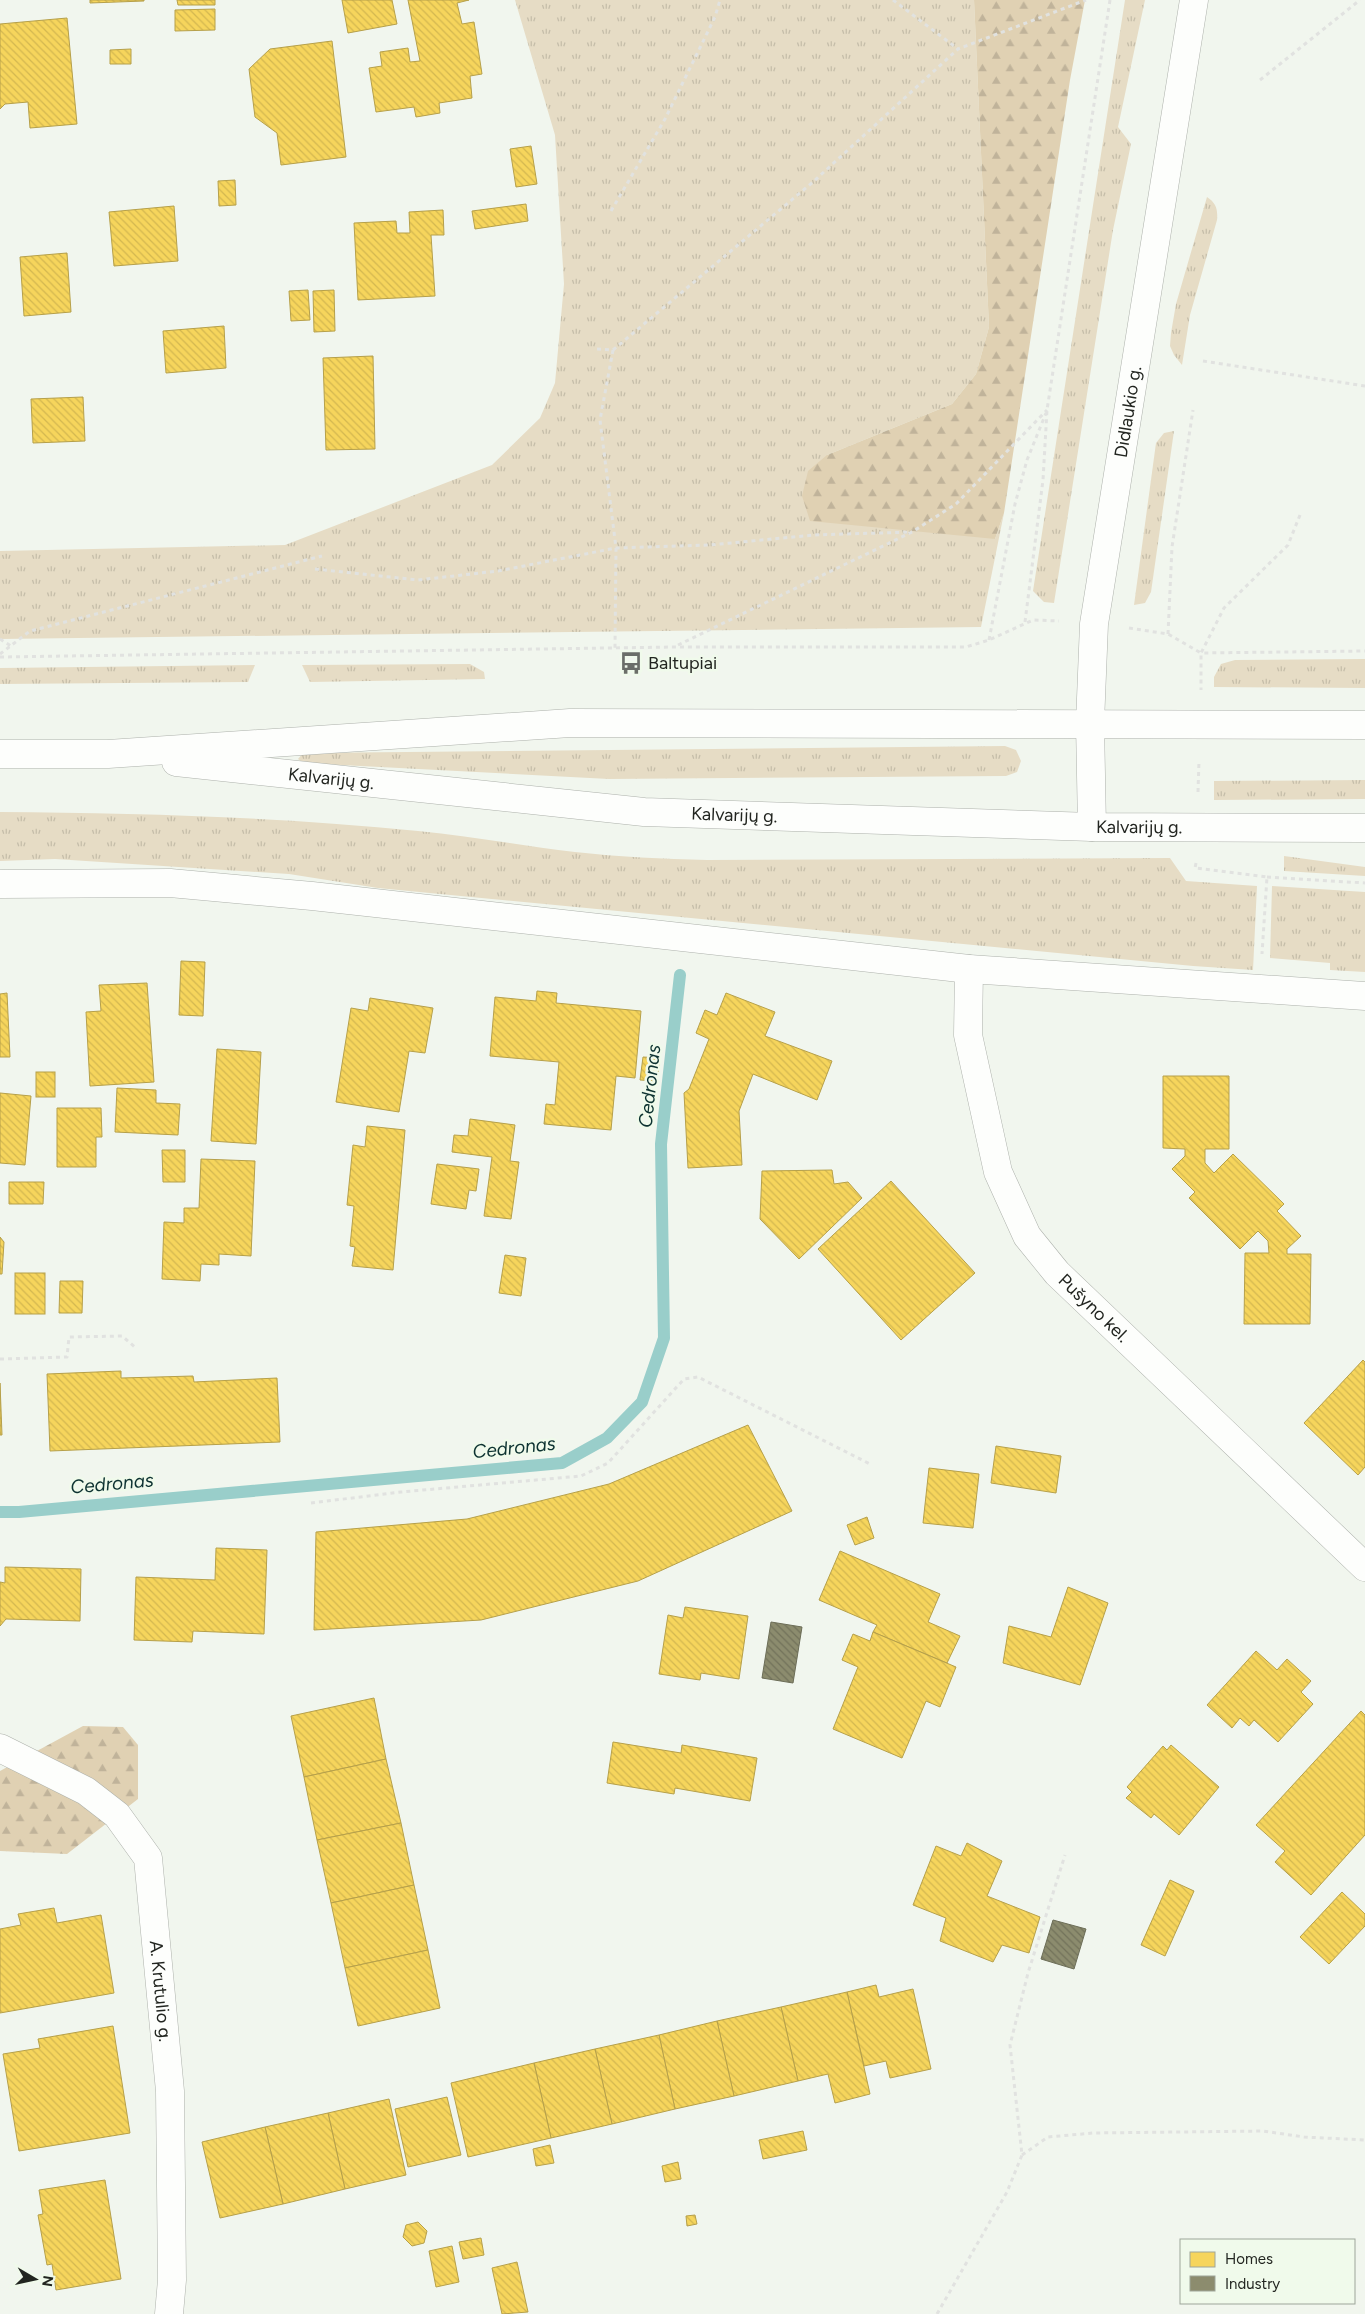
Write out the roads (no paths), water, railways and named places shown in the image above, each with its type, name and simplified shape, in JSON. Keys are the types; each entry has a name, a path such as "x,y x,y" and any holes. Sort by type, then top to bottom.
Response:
{"street":[{"name":"Didlaukio g.","path":"1092,827 1090,723 1094,624 1194,0"},
{"name":"Kalvarijų g.","path":"0,754 108,754 570,723 1365,725"},
{"name":"Kalvarijų g.","path":"108,754 450,793 644,812 1092,827 1365,828"},
{"path":"0,884 189,885 312,896 969,968 1365,996"},
{"name":"Pušyno kel.","path":"969,968 968,1035 998,1172 1027,1236 1057,1273 1365,1567"},
{"name":"A. Krutulio g.","path":"0,1748 86,1791 117,1814 148,1858 170,2091 172,2280 169,2314"}],"waterway":[{"name":"Cedronas","path":"0,1512 19,1512 562,1463 607,1438 642,1402 664,1338 661,1144 680,975"}],"place":[{"name":"Baltupiai","path":"631,663"}]}
